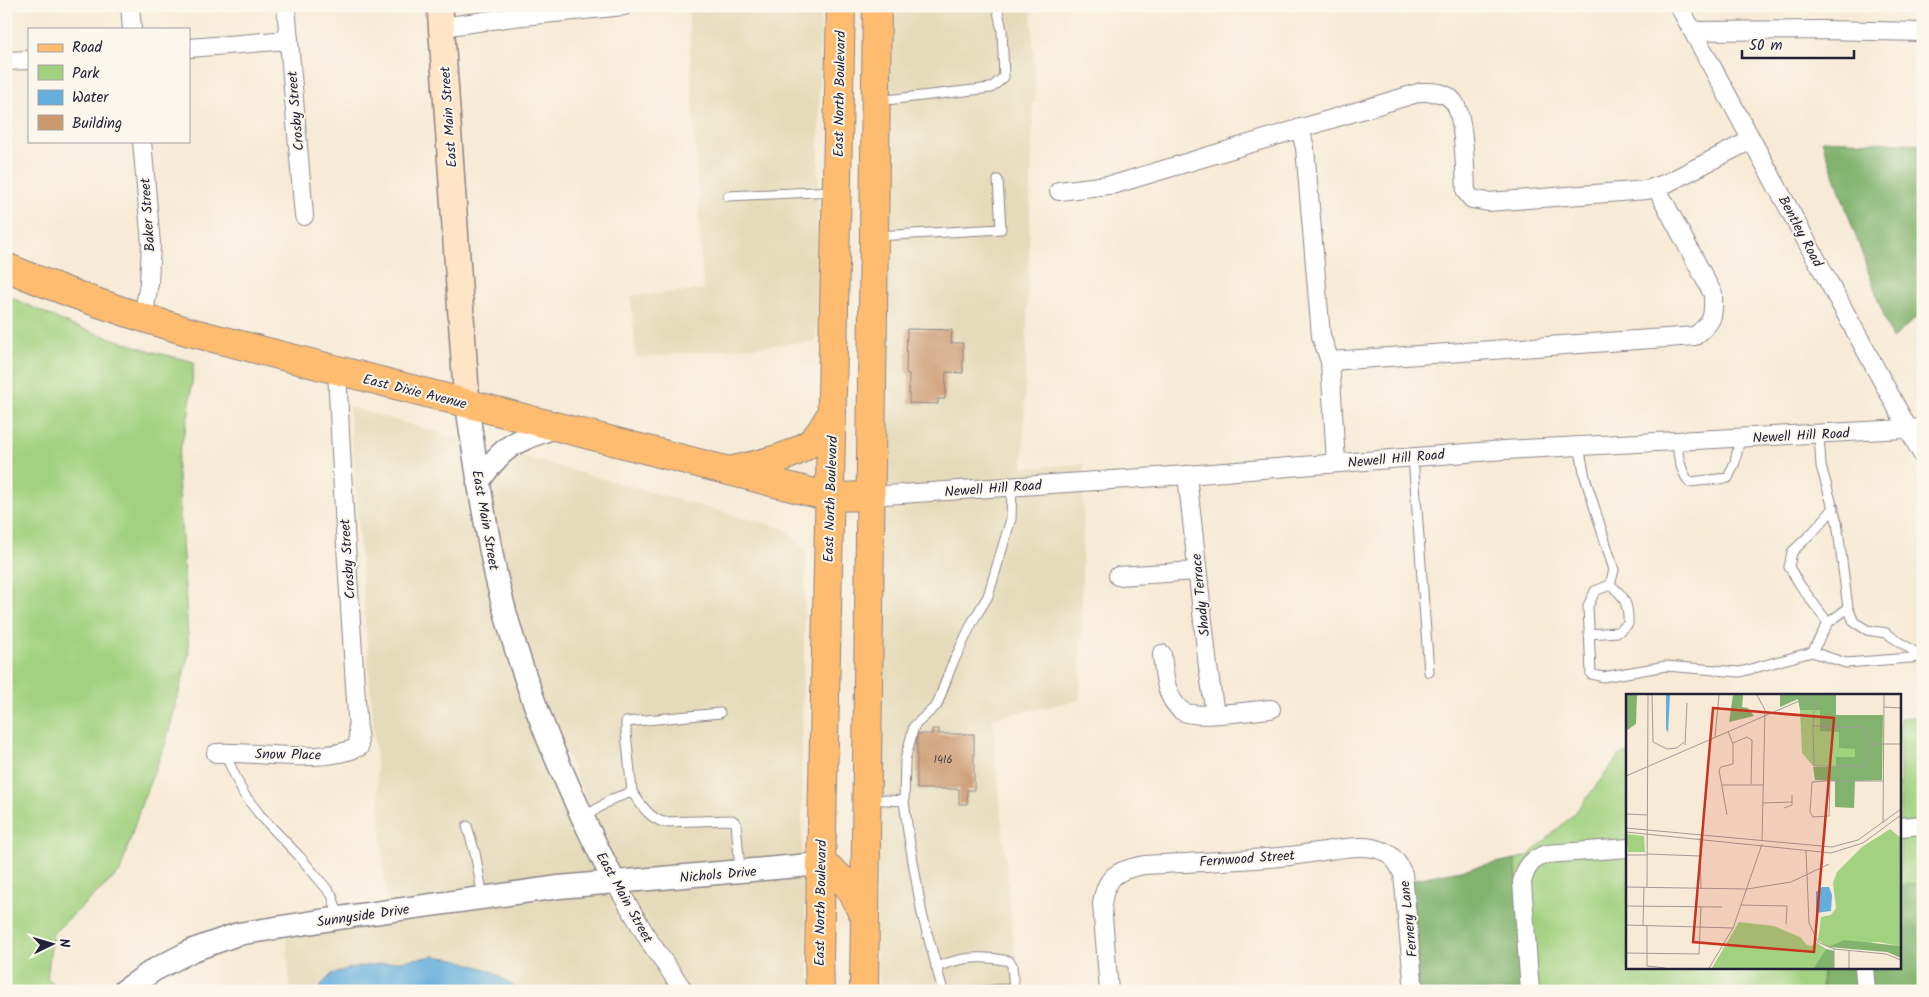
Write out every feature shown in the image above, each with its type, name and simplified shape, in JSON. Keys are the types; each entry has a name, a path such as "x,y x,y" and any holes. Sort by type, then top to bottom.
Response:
{"main road":[{"name":"East North Boulevard","path":"820,991 824,677 841,6"},
{"path":"864,991 876,6"},
{"name":"East Main Street","path":"441,17 467,404"},
{"name":"East Dixie Avenue","path":"6,267 88,300 143,319 337,371 830,497 871,496"},
{"path":"728,472 800,450 817,437 832,413"},
{"path":"821,864 838,874 850,888 865,916"}],"street":[{"path":"130,6 132,28"},
{"name":"Crosby Street","path":"286,6 304,216"},
{"path":"441,17 513,17 624,6"},
{"name":"Bentley Road","path":"1679,6 1751,140 1915,429 1923,456"},
{"path":"1693,31 1822,30 1923,32"},
{"path":"190,48 289,40"},
{"path":"6,61 28,60"},
{"path":"1059,191 1116,184 1421,92 1441,93 1454,101 1460,118 1466,192 1472,199 1488,202 1647,190 1751,140"},
{"path":"1300,128 1306,148 1321,336 1330,361 1336,463"},
{"name":"Baker Street","path":"142,142 151,244 149,283 143,319"},
{"path":"1330,361 1696,336 1709,325 1714,310 1713,294 1656,187"},
{"name":"Crosby Street","path":"337,371 359,747"},
{"name":"East Main Street","path":"467,404 478,482 497,578 515,644 544,729 583,818 616,883 650,942 684,991"},
{"path":"478,482 506,447 526,437 555,427"},
{"name":"Newell Hill Road","path":"871,496 1579,446 1915,429"},
{"name":"Shady Terrace","path":"1187,475 1215,714"},
{"path":"1118,576 1198,571"},
{"path":"1162,654 1164,678 1169,694 1182,711 1189,714 1215,714 1271,709"},
{"name":"Snow Place","path":"220,753 317,756 345,753 359,747"},
{"path":"1902,827 1923,825"},
{"name":"Fernwood Street","path":"1109,991 1102,904 1109,880 1116,873 1144,865 1288,856 1352,848 1372,848 1388,852"},
{"path":"1530,991 1522,882 1526,868 1535,858 1547,854 1626,848"},
{"name":"Fernery Lane","path":"1388,852 1397,860 1403,874 1414,991"},
{"name":"Nichols Drive","path":"616,883 821,864"},
{"name":"Sunnyside Drive","path":"124,991 154,970 192,950 238,934 558,887 616,883"},
{"path":"1864,970 1866,991"}],"lane":[{"path":"875,101 991,88 1004,77 1002,31 997,6"},
{"path":"874,236 1001,229 998,180"},
{"path":"728,196 837,191"},
{"path":"1579,446 1585,477 1614,570 1610,584 1595,591 1588,606 1591,674 1603,677 1666,666 1740,672 1812,652 1846,663 1923,658 1886,633 1867,630 1854,622 1848,608 1837,522 1821,466 1819,434"},
{"path":"1677,441 1679,462 1683,474 1689,482 1728,478 1735,462 1740,438"},
{"path":"1413,457 1430,672"},
{"path":"943,991 922,914 908,832 904,801 905,760 914,726 937,705 951,667 988,596 1011,519 1012,487"},
{"path":"1828,623 1789,567 1792,552 1834,508"},
{"path":"1589,634 1618,632 1628,624 1628,611 1625,599 1610,584"},
{"path":"1812,652 1828,623 1848,608"},
{"path":"720,713 626,722 632,792 644,808 657,820 663,822 732,820 736,823 740,872"},
{"path":"220,753 243,793 260,815 300,857 332,895 339,918"},
{"path":"583,818 612,799 632,792"},
{"path":"866,799 904,801"},
{"path":"467,826 475,853 483,898"},
{"path":"936,967 968,958 992,958 1009,961 1012,965 1014,991"}],"shaded area":[{"path":"688,6 821,6 816,341 636,358 631,296 703,290"},
{"path":"885,6 1031,6 1036,102 1033,103 1023,468 1084,464 1080,700 992,718 1018,991 881,991 876,947"},
{"path":"349,407 464,440 469,481 467,485 470,487 602,876 387,903"},
{"path":"512,454 785,529 806,551 802,733 802,858 621,875 546,709 505,576 488,484"},
{"path":"802,873 811,991 520,991 492,971 321,985 320,991 290,991 286,934 559,895"}],"green space":[{"path":"1822,140 1923,144 1923,311 1892,339"},
{"path":"6,295 71,325 154,352 194,362 189,413 177,462 189,653 166,742 142,802 120,872 53,933 47,978 63,991 6,991"},
{"path":"1923,716 1923,883 1902,885 1902,718"},
{"path":"1626,754 1626,970 1822,970 1822,991 1527,991 1515,859 1528,856 1575,813 1620,755"},
{"path":"1515,859 1527,991 1417,991 1411,880"},
{"path":"1923,883 1923,991 1822,991 1822,970 1902,970 1902,885"}],"water":[{"path":"434,956 455,959 492,971 520,991 320,991 321,985 332,974 351,968"}],"building":[{"path":"907,329 952,330 951,343 963,343 963,373 946,372 945,399 938,399 938,404 909,403 909,374 906,373"},
{"path":"932,729 939,729 939,734 974,734 974,790 967,790 967,804 959,804 959,789 917,789 917,734 932,734"},
{"path":"1007,984 1008,991 969,991 969,987"}]}
